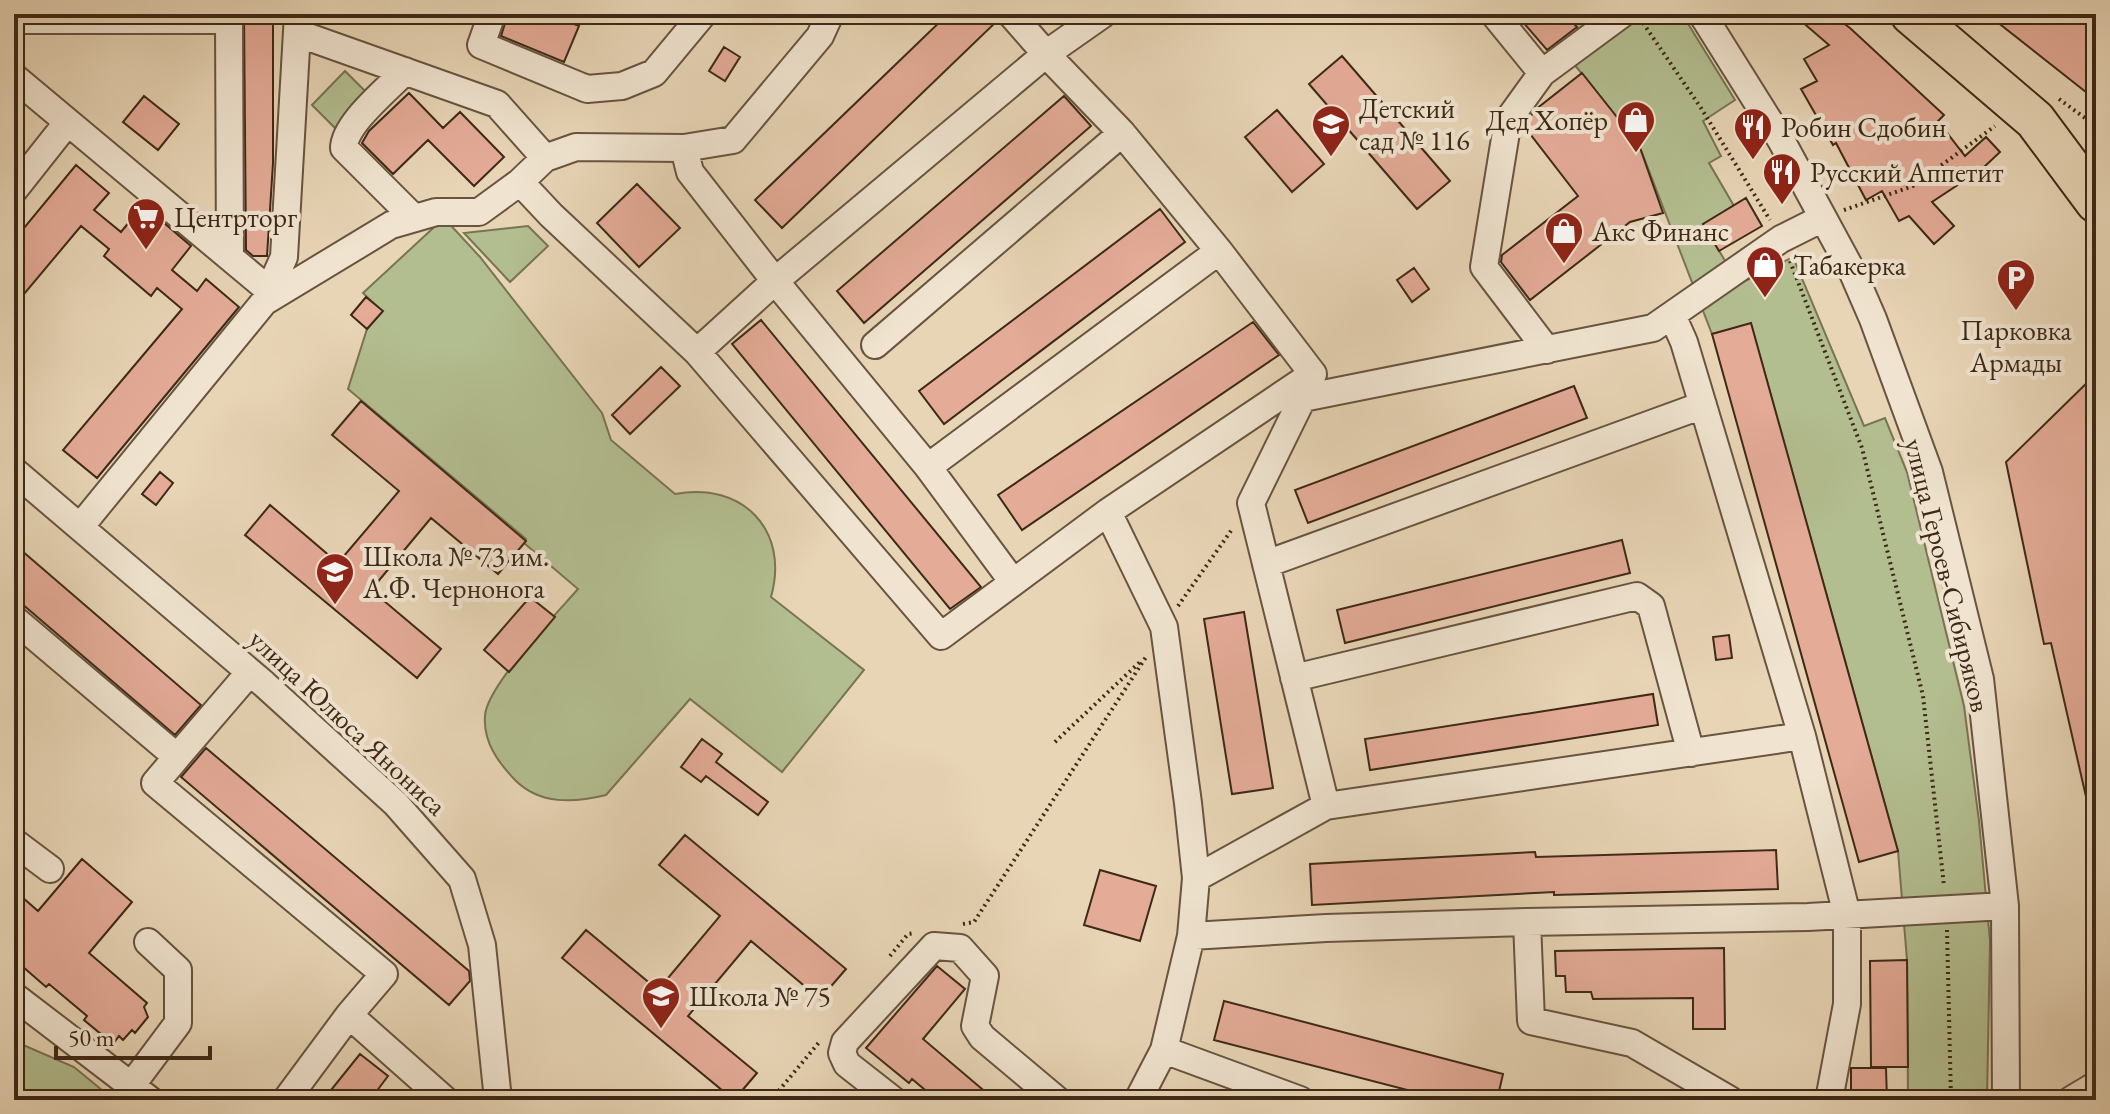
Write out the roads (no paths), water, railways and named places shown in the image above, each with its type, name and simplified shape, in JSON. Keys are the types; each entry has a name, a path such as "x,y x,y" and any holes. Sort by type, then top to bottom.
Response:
{"highway":[{"path":"1911,14 2028,113 2096,202"},
{"path":"2028,113 2096,151"}],"street":[{"path":"492,14 481,45 587,89 622,86 654,73 703,14"},
{"path":"267,296 391,225 436,212 479,212 520,182 545,158 576,147 684,148 733,140 820,36 830,14"},
{"path":"1011,14 1122,133 1219,251 1308,386"},
{"path":"697,352 775,281 1046,54 1103,14"},
{"path":"1494,14 1542,73"},
{"name":"улица Героев-Сибиряков","path":"1702,14 1797,170 1853,273 1929,472 1980,679 2005,906 2006,1100"},
{"path":"1547,350 1484,267 1508,120 1542,73 1631,18"},
{"path":"14,20 229,20 230,257"},
{"path":"80,527 267,296 284,257 298,23 405,71 497,104 545,158"},
{"path":"405,71 352,126 344,139 344,148 414,218"},
{"path":"14,77 230,257 267,296"},
{"path":"14,190 67,123"},
{"path":"875,345 1122,133"},
{"path":"684,148 690,172 928,467 1013,582"},
{"path":"520,182 697,352 941,636 1108,512 1308,386 1547,350 1653,328 1781,239 1823,218"},
{"path":"928,467 1219,251"},
{"path":"1672,315 1684,342 1802,736 1847,915 1847,1004 1829,1100"},
{"path":"1308,386 1251,503 1326,806"},
{"path":"1266,564 1703,405"},
{"name":"улица Юлюса Янониса","path":"14,471 250,672 396,804 462,879 482,945 498,1100"},
{"path":"1108,512 1164,627 1196,878 1191,936 1164,1050 1138,1100"},
{"path":"1294,678 1637,596 1651,606 1691,753"},
{"path":"14,619 177,757"},
{"path":"250,672 155,783 384,974 349,1015 286,1100"},
{"path":"1196,878 1326,806 1802,736"},
{"path":"14,842 50,869"},
{"path":"1191,936 1326,928 1847,915 2005,906"},
{"path":"1527,922 1531,1021 1632,1043 1730,1100"},
{"path":"14,996 140,1093 178,1023 178,970 148,942"},
{"path":"893,1100 847,1064 842,1053 845,1042 934,946 960,948 985,976 975,1026 982,1037 1057,1100"},
{"path":"349,1015 445,1100"},
{"path":"1164,1050 1300,1100"},
{"path":"2071,1100 2096,1085"}],"place":[{"name":"Дед Хопёр","path":"1636,154"},
{"name":"Детский сад № 116","path":"1331,158"},
{"name":"Робин Сдобин","path":"1753,161"},
{"name":"Русский Аппетит","path":"1782,206"},
{"name":"Центрторг","path":"146,251"},
{"name":"Акс Финанс","path":"1564,265"},
{"name":"Табакерка","path":"1765,299"},
{"name":"Парковка Армады","path":"2016,312"},
{"name":"Школа № 73 им. А.Ф. Чернонога","path":"335,606"},
{"name":"Школа № 75","path":"661,1030"}]}
